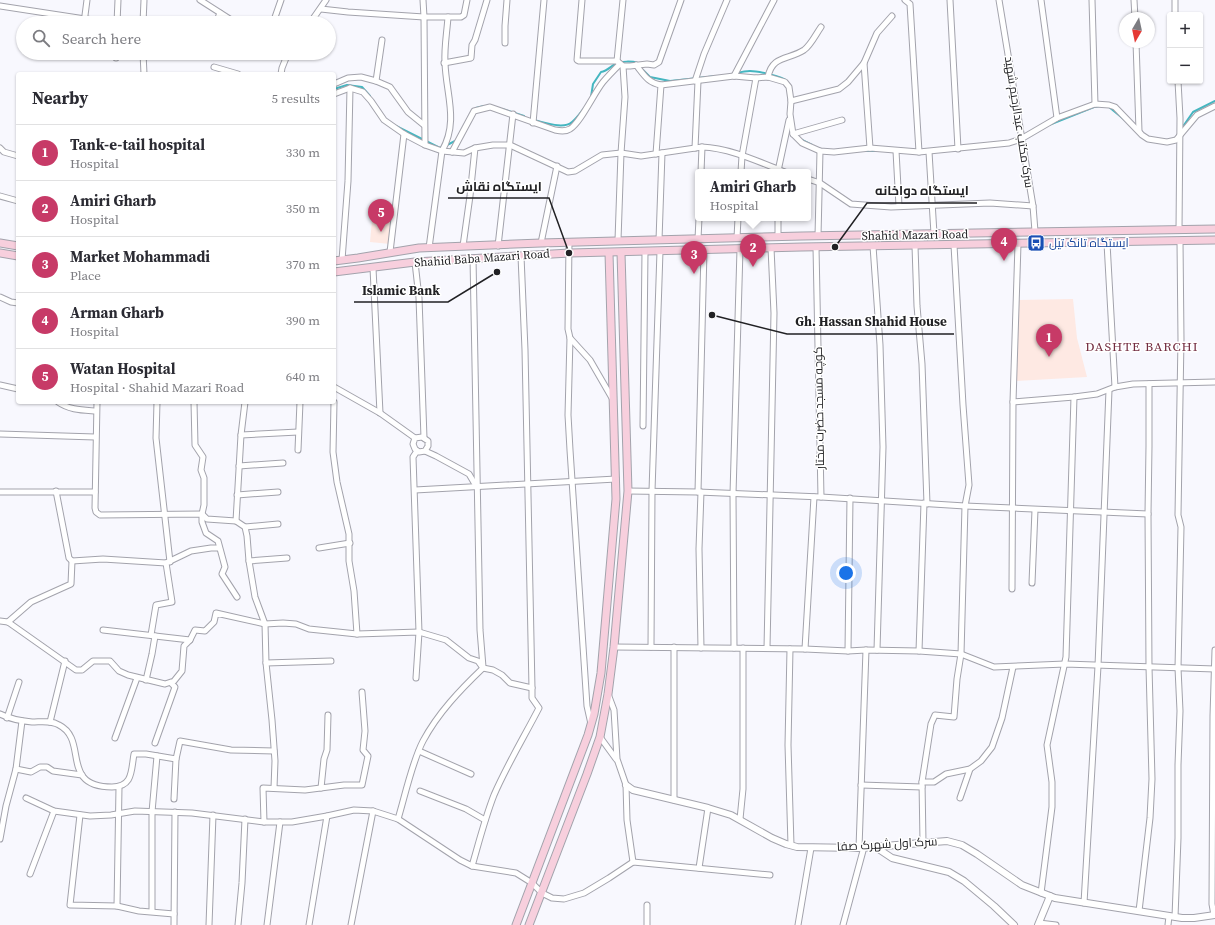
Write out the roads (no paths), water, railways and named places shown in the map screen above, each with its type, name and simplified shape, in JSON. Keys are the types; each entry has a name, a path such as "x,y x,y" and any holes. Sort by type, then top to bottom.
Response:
{"main road":[{"name":"Shahid Mazari Road","path":"336,260 429,248 618,240 1215,229"},
{"name":"Shahid Baba Mazari Road","path":"336,272 415,262 570,253 1215,240"},
{"path":"0,243 16,246"},
{"path":"0,253 16,256"},
{"path":"516,925 588,735 594,714 601,674 615,526 616,499 609,253"},
{"path":"529,925 600,737 608,694 614,647 628,491 621,253"},
{"path":"594,714 604,718"}],"street":[{"path":"85,16 87,0"},
{"path":"117,16 118,0"},
{"path":"143,16 144,0"},
{"path":"200,0 225,16"},
{"path":"275,16 280,0"},
{"path":"316,16 326,0"},
{"path":"423,0 425,144"},
{"path":"321,9 424,18 461,17 464,15 467,0"},
{"path":"444,63 471,58 472,45 475,40 487,0"},
{"path":"505,44 504,26 506,0"},
{"path":"533,123 544,0"},
{"path":"582,0 577,60 636,65 654,65 659,62 680,0"},
{"path":"618,240 621,153 625,97 620,64 623,0"},
{"path":"695,148 697,81 704,54 727,0"},
{"path":"734,76 774,0"},
{"path":"905,0 910,2 919,152"},
{"path":"950,0 958,149"},
{"name":"سرک مکتب عبدالرحیم شهید","path":"999,0 1033,206 1036,244"},
{"path":"1041,0 1057,118"},
{"path":"1092,0 1095,104"},
{"path":"1134,0 1135,12"},
{"path":"1175,0 1175,12"},
{"path":"0,6 57,16"},
{"path":"791,101 839,89 848,82 864,63 877,33 892,16"},
{"path":"429,248 442,151 448,141 451,122 449,92 444,63 448,17"},
{"path":"768,77 769,71 779,60 806,49 821,27"},
{"path":"376,81 382,40"},
{"path":"1136,48 1138,131"},
{"path":"143,60 144,72"},
{"path":"282,72 284,60"},
{"path":"864,63 870,148"},
{"path":"452,152 474,111 490,107 555,130 564,131 571,129 592,101 603,82 620,64"},
{"path":"636,65 649,81 654,84 661,85 734,76 756,78 768,77 785,82 789,88 791,101 790,114 778,169"},
{"path":"214,67 231,72"},
{"path":"336,83 348,78 361,77 390,87 408,112 424,124"},
{"path":"741,169 742,156 756,78"},
{"path":"1178,84 1180,136 1179,230"},
{"path":"656,154 661,85"},
{"path":"336,93 350,88 363,92 384,120 404,134 442,151 464,153 475,148 493,145 510,145 568,172 575,171 602,155 621,153 642,156 702,147 712,147 742,156 773,169"},
{"path":"342,260 348,181 350,88"},
{"path":"790,114 793,134 802,143 820,150 834,152 870,148 896,151 929,152 1009,143 1021,139 1057,118 1095,104 1109,104 1115,107 1138,131 1148,139 1167,142 1176,140 1197,115 1215,106"},
{"path":"498,246 513,114"},
{"path":"793,134 842,120"},
{"path":"390,252 404,134"},
{"path":"701,169 702,147"},
{"path":"0,148 4,152 16,155"},
{"path":"463,246 475,148"},
{"path":"818,236 820,150"},
{"path":"896,151 899,206"},
{"path":"929,152 934,234"},
{"path":"659,240 662,153"},
{"path":"541,243 557,166"},
{"path":"811,180 820,183 851,204 932,206 990,204 1033,206"},
{"path":"0,196 16,200"},
{"path":"698,239 699,221"},
{"path":"737,238 738,221"},
{"path":"778,221 778,237"},
{"path":"1168,925 1172,916 1178,838 1180,711 1178,668 1181,527 1178,515 1181,382 1180,241"},
{"path":"569,242 568,329 570,338 568,415 587,706 591,724"},
{"path":"1107,242 1115,387"},
{"path":"1012,589 1013,402 1018,244"},
{"path":"923,842 922,785 931,724 935,715 954,717 957,679 961,654 965,506 969,485 954,245"},
{"path":"873,246 884,447 877,650"},
{"path":"915,246 917,306 922,364 926,503 919,651"},
{"name":"کوچه مسجد حضرت مختار","path":"816,247 821,497"},
{"path":"767,648 770,495 772,483 774,313 771,248"},
{"path":"734,648 733,494 740,249"},
{"path":"701,648 699,492 704,250"},
{"path":"651,647 652,491 660,251"},
{"path":"643,426 645,252"},
{"path":"472,866 485,820 494,796 508,766 540,708 532,698 525,350 521,256"},
{"path":"473,258 476,487 480,630 484,668"},
{"path":"415,262 419,298 424,438 428,444 428,449 425,451"},
{"path":"373,268 380,413"},
{"path":"0,297 16,303"},
{"path":"570,338 590,360 614,402"},
{"path":"1013,402 1098,394 1115,387 1133,384 1215,382"},
{"path":"1139,911 1150,818 1152,779 1149,667 1149,384"},
{"path":"0,385 16,389"},
{"path":"336,389 380,413 415,438 424,438"},
{"path":"1084,903 1098,666 1109,390"},
{"path":"1041,893 1052,807 1052,782 1047,745 1065,664 1074,397"},
{"path":"61,404 73,409 96,411"},
{"path":"96,404 94,508 100,515 164,513 202,514 207,519 236,521 245,527 278,524"},
{"path":"146,680 152,654 156,605 172,602 156,438 157,404"},
{"path":"194,404 195,445 203,457 201,470 204,478 204,505 202,522 206,533 218,541 225,567 222,574 237,597"},
{"path":"236,521 241,435 246,404"},
{"path":"298,450 300,404"},
{"path":"334,404 333,452 337,482 349,534 349,561 354,590 357,634"},
{"path":"241,435 298,432"},
{"path":"0,434 95,437"},
{"path":"415,438 414,446 417,451"},
{"path":"417,451 425,451 469,474 476,487"},
{"path":"416,678 419,632 413,457 417,451"},
{"path":"239,466 283,464"},
{"path":"415,490 616,479"},
{"path":"628,491 699,492 850,498 1035,510 1148,514"},
{"path":"0,492 95,492"},
{"path":"8,622 31,602 70,585 72,561 69,558 56,492"},
{"path":"237,495 278,492"},
{"path":"805,649 814,497"},
{"path":"848,651 850,498"},
{"path":"1032,583 1035,510"},
{"path":"245,527 255,598 265,624 266,663 274,751 274,788"},
{"path":"319,548 350,543"},
{"path":"72,561 103,559 168,562 191,551 219,548"},
{"path":"249,561 287,558"},
{"path":"0,622 8,622 76,670 82,670 94,661 110,661 119,671 137,678 165,684 174,681 182,671 184,646 190,640 195,630 205,631 214,622 216,613 265,624 296,624 309,628 357,634 419,632 446,640 470,658 478,661 484,668 493,670 510,683 532,688"},
{"path":"103,630 190,640"},
{"path":"614,647 919,651 961,654 994,667 1065,664 1214,669"},
{"path":"674,647 674,800"},
{"path":"740,819 743,789 743,648"},
{"path":"790,649 788,745 791,845"},
{"path":"843,925 862,847 861,785 866,650"},
{"path":"1214,915 1212,889 1215,650"},
{"path":"50,722 65,661"},
{"path":"266,663 331,661"},
{"path":"861,785 922,785 934,782 946,774 970,769 982,761 992,747 1002,718 1013,667"},
{"path":"398,820 419,751 434,722 461,689 484,668"},
{"path":"115,738 137,678"},
{"path":"7,718 19,682"},
{"path":"155,743 175,687 171,683"},
{"path":"264,822 263,788 305,790 344,785 362,785 368,756 362,750 365,731 362,692"},
{"path":"608,694 614,710 616,759"},
{"path":"0,714 7,718 22,721 50,722 60,725 70,733 74,745 76,760 84,778 90,783 104,787 120,787 125,785 130,778 134,754 146,754 176,759"},
{"path":"321,788 324,759 327,750 328,715"},
{"path":"0,839 6,806 16,770 22,721"},
{"path":"600,737 616,759 626,785 627,820 633,862"},
{"path":"174,798 176,759 180,741 231,750 274,751"},
{"path":"419,751 471,774"},
{"path":"152,911 152,812 157,756"},
{"path":"16,770 31,772 40,767 47,767 53,771 82,774"},
{"path":"960,798 970,769"},
{"name":"سرک اول شهرک صفا","path":"626,785 633,790 708,808 740,819 772,838 791,845 811,848 862,847 947,841 962,845 1022,885 1050,896 1084,903 1172,916 1194,918 1214,915"},
{"path":"117,906 120,787"},
{"path":"420,791 466,808 485,820"},
{"path":"26,798 54,811 90,816 111,815 135,811 175,812 213,815 264,822 292,822 354,810 373,811 398,820 460,860 472,866 516,873 532,883 542,893 552,898 564,899 584,893 633,862 770,875"},
{"path":"699,868 708,808"},
{"path":"30,874 54,811"},
{"path":"351,925 373,811"},
{"path":"174,925 175,812"},
{"path":"80,815 70,905 99,907 117,906 139,911 174,914"},
{"path":"209,925 213,815"},
{"path":"309,925 327,816"},
{"path":"238,925 245,819"},
{"path":"267,925 280,822"},
{"path":"879,846 880,850 892,858 949,872 964,881 1014,925"},
{"path":"798,925 811,848"},
{"path":"1050,896 1038,924 1056,925"},
{"path":"647,905 647,925"}],"waterway":[{"path":"591,97 593,84 601,72 620,62 638,63"},
{"path":"643,70 650,77 670,81 717,76"},
{"path":"737,73 748,71 758,72 775,76 787,81"},
{"path":"336,88 347,85 362,87 370,96"},
{"path":"1184,125 1193,112 1215,101"},
{"path":"474,110 484,106"},
{"path":"1049,125 1100,106"},
{"path":"534,120 553,125 568,124 576,119 585,107"},
{"path":"1109,107 1126,121"},
{"path":"502,109 524,116"},
{"path":"396,126 440,148 442,147"},
{"path":"800,139 812,145"},
{"path":"447,145 457,140"},
{"path":"864,151 879,151"}],"place":[{"name":"Watan Hospital","path":"381,232"},
{"name":"ایستگاه تانک تیل","path":"1036,243"},
{"name":"ایستگاه دواخانه","path":"835,247"},
{"name":"ایستگاه نقاش","path":"569,253"},
{"name":"Arman Gharb","path":"1004,261"},
{"name":"Amiri Gharb","path":"753,267"},
{"name":"Islamic Bank","path":"497,272"},
{"name":"Market Mohammadi","path":"694,274"},
{"name":"Gh. Hassan Shahid House","path":"712,315"},
{"name":"Tank-e-tail hospital","path":"1049,357"}],"district":[{"name":"DASHTE BARCHI","path":"1142,346"}]}
